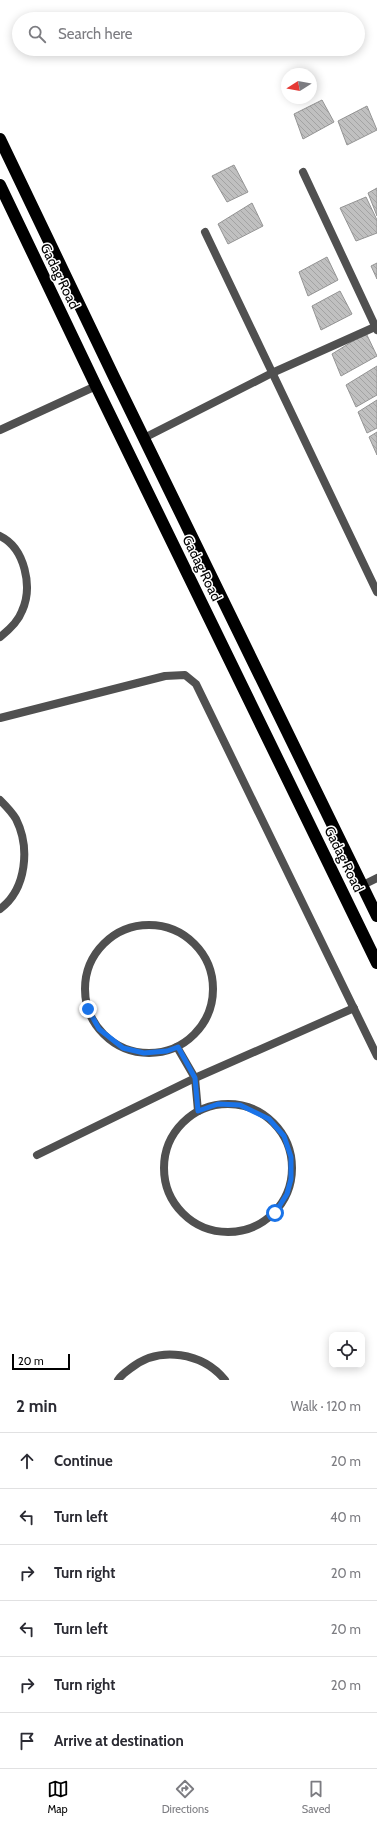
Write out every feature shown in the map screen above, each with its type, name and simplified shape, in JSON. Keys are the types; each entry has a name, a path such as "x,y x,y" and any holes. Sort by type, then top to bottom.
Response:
{"highway":[{"name":"Gadag Road","path":"0,139 377,916"},
{"name":"Gadag Road","path":"0,185 96,386 377,963"}],"street":[{"path":"144,438 272,373 376,328 303,172"},
{"path":"205,232 377,592"},
{"path":"0,430 96,386"},
{"path":"0,536 5,539 19,555 26,575 27,597 22,611 10,629 0,637"},
{"path":"0,718 165,676 185,675 196,684 377,1056"},
{"path":"0,800 16,818 24,842 24,867 19,884 5,905 0,909"},
{"path":"363,886 377,878"},
{"path":"139,925 161,925 190,940 204,956 212,977 212,1000 208,1015 196,1033 178,1047 167,1051 144,1053 123,1048 99,1029 88,1009 85,987 90,964 102,946 119,932 139,925"},
{"path":"37,1155 195,1078 354,1008"},
{"path":"178,1047 195,1078 198,1111"},
{"path":"218,1104 240,1105 269,1119 284,1136 291,1157 291,1179 287,1194 275,1213 256,1226 245,1230 223,1233 202,1227 178,1208 167,1189 164,1167 168,1144 180,1125 198,1111 218,1104"},
{"path":"118,1380 139,1362 160,1355 185,1355 217,1370 225,1380"}],"building":[{"path":"322,100 334,122 303,139 294,114 317,104"},
{"path":"367,106 377,130 347,145 338,121"},
{"path":"234,165 248,192 227,202 212,176"},
{"path":"377,188 377,216 368,193"},
{"path":"366,197 377,220 377,233 356,241 340,208"},
{"path":"252,203 263,226 228,244 218,224"},
{"path":"327,257 338,280 308,296 299,272"},
{"path":"377,263 377,279 371,266"},
{"path":"340,291 352,314 321,330 312,306"},
{"path":"366,333 377,356 341,376 332,354"},
{"path":"377,366 377,395 356,407 346,385"},
{"path":"377,400 377,428 367,433 358,412"},
{"path":"377,432 377,455 369,437"}],"route":[{"path":"88,1009 99,1029 123,1048 144,1053 167,1051 178,1047 195,1078 198,1111 218,1104 240,1105 269,1119 284,1136 291,1157 291,1179 287,1194 275,1213"}]}
